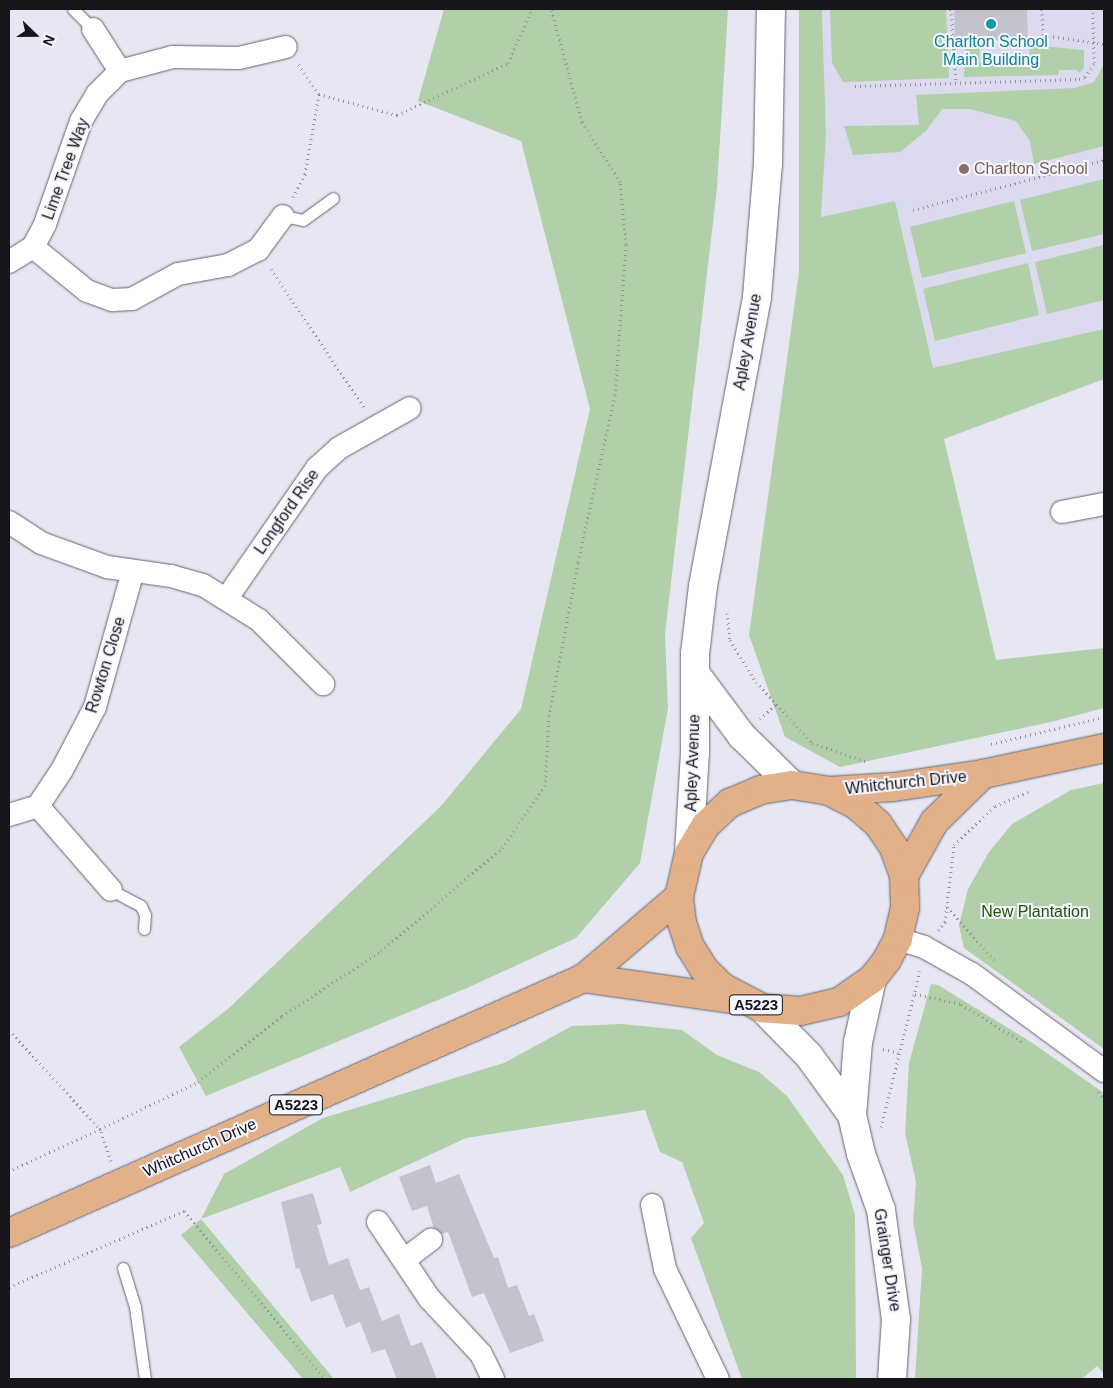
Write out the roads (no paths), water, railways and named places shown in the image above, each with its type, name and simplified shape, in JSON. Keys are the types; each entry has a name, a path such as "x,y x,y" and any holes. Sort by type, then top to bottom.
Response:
{"main road":[{"name":"Whitchurch Drive","path":"752,1004 722,987 704,969 690,947 682,923 679,897 689,853 706,825 730,804 760,790 792,785 829,791 894,787 983,774 1104,748"},
{"name":"Whitchurch Drive","path":"904,876 934,822 983,774"},
{"name":"Whitchurch Drive","path":"584,978 801,1012 839,1002 872,979 887,960 898,938 905,908 904,876 894,848 878,824 855,804 829,791"},
{"name":"Whitchurch Drive","path":"9,1233 584,978 679,897"}],"street":[{"name":"Apley Avenue","path":"689,853 695,753 695,673 703,586 757,297 768,164 771,9"},
{"path":"93,29 120,71 173,57 239,58 286,47"},
{"name":"Lime Tree Way","path":"9,262 32,247 46,224 81,121 97,94 120,71"},
{"path":"32,247 87,291 112,300 132,299 178,274 228,265 258,250 283,216"},
{"name":"Longford Rise","path":"228,598 317,468 339,448 410,408"},
{"path":"1062,512 1104,504"},
{"path":"9,522 41,543 107,567 203,585 228,598 284,642 323,684"},
{"name":"Rowton Close","path":"38,806 62,770 95,707 133,572"},
{"name":"Apley Avenue","path":"695,673 742,736 792,785"},
{"path":"9,815 38,806 111,890"},
{"path":"898,938 924,947 972,974 1104,1070"},
{"name":"Grainger Drive","path":"872,979 858,1042 852,1115 861,1154 881,1210 896,1320 892,1379"},
{"name":"Grainger Drive","path":"752,1004 809,1056 852,1115"},
{"path":"652,1205 665,1269 718,1379"},
{"path":"378,1222 429,1298 481,1354 493,1379"},
{"path":"404,1260 430,1240"}],"lane":[{"path":"74,9 93,29"},
{"path":"283,216 303,220 333,198"},
{"path":"111,890 141,906 145,915 144,929"},
{"path":"123,1268 136,1315 145,1379"}],"place":[{"name":"Charlton School Main Building","path":"991,24"},
{"name":"Charlton School","path":"964,169"}],"park label":[{"name":"New Plantation","path":"1035,912"}]}
